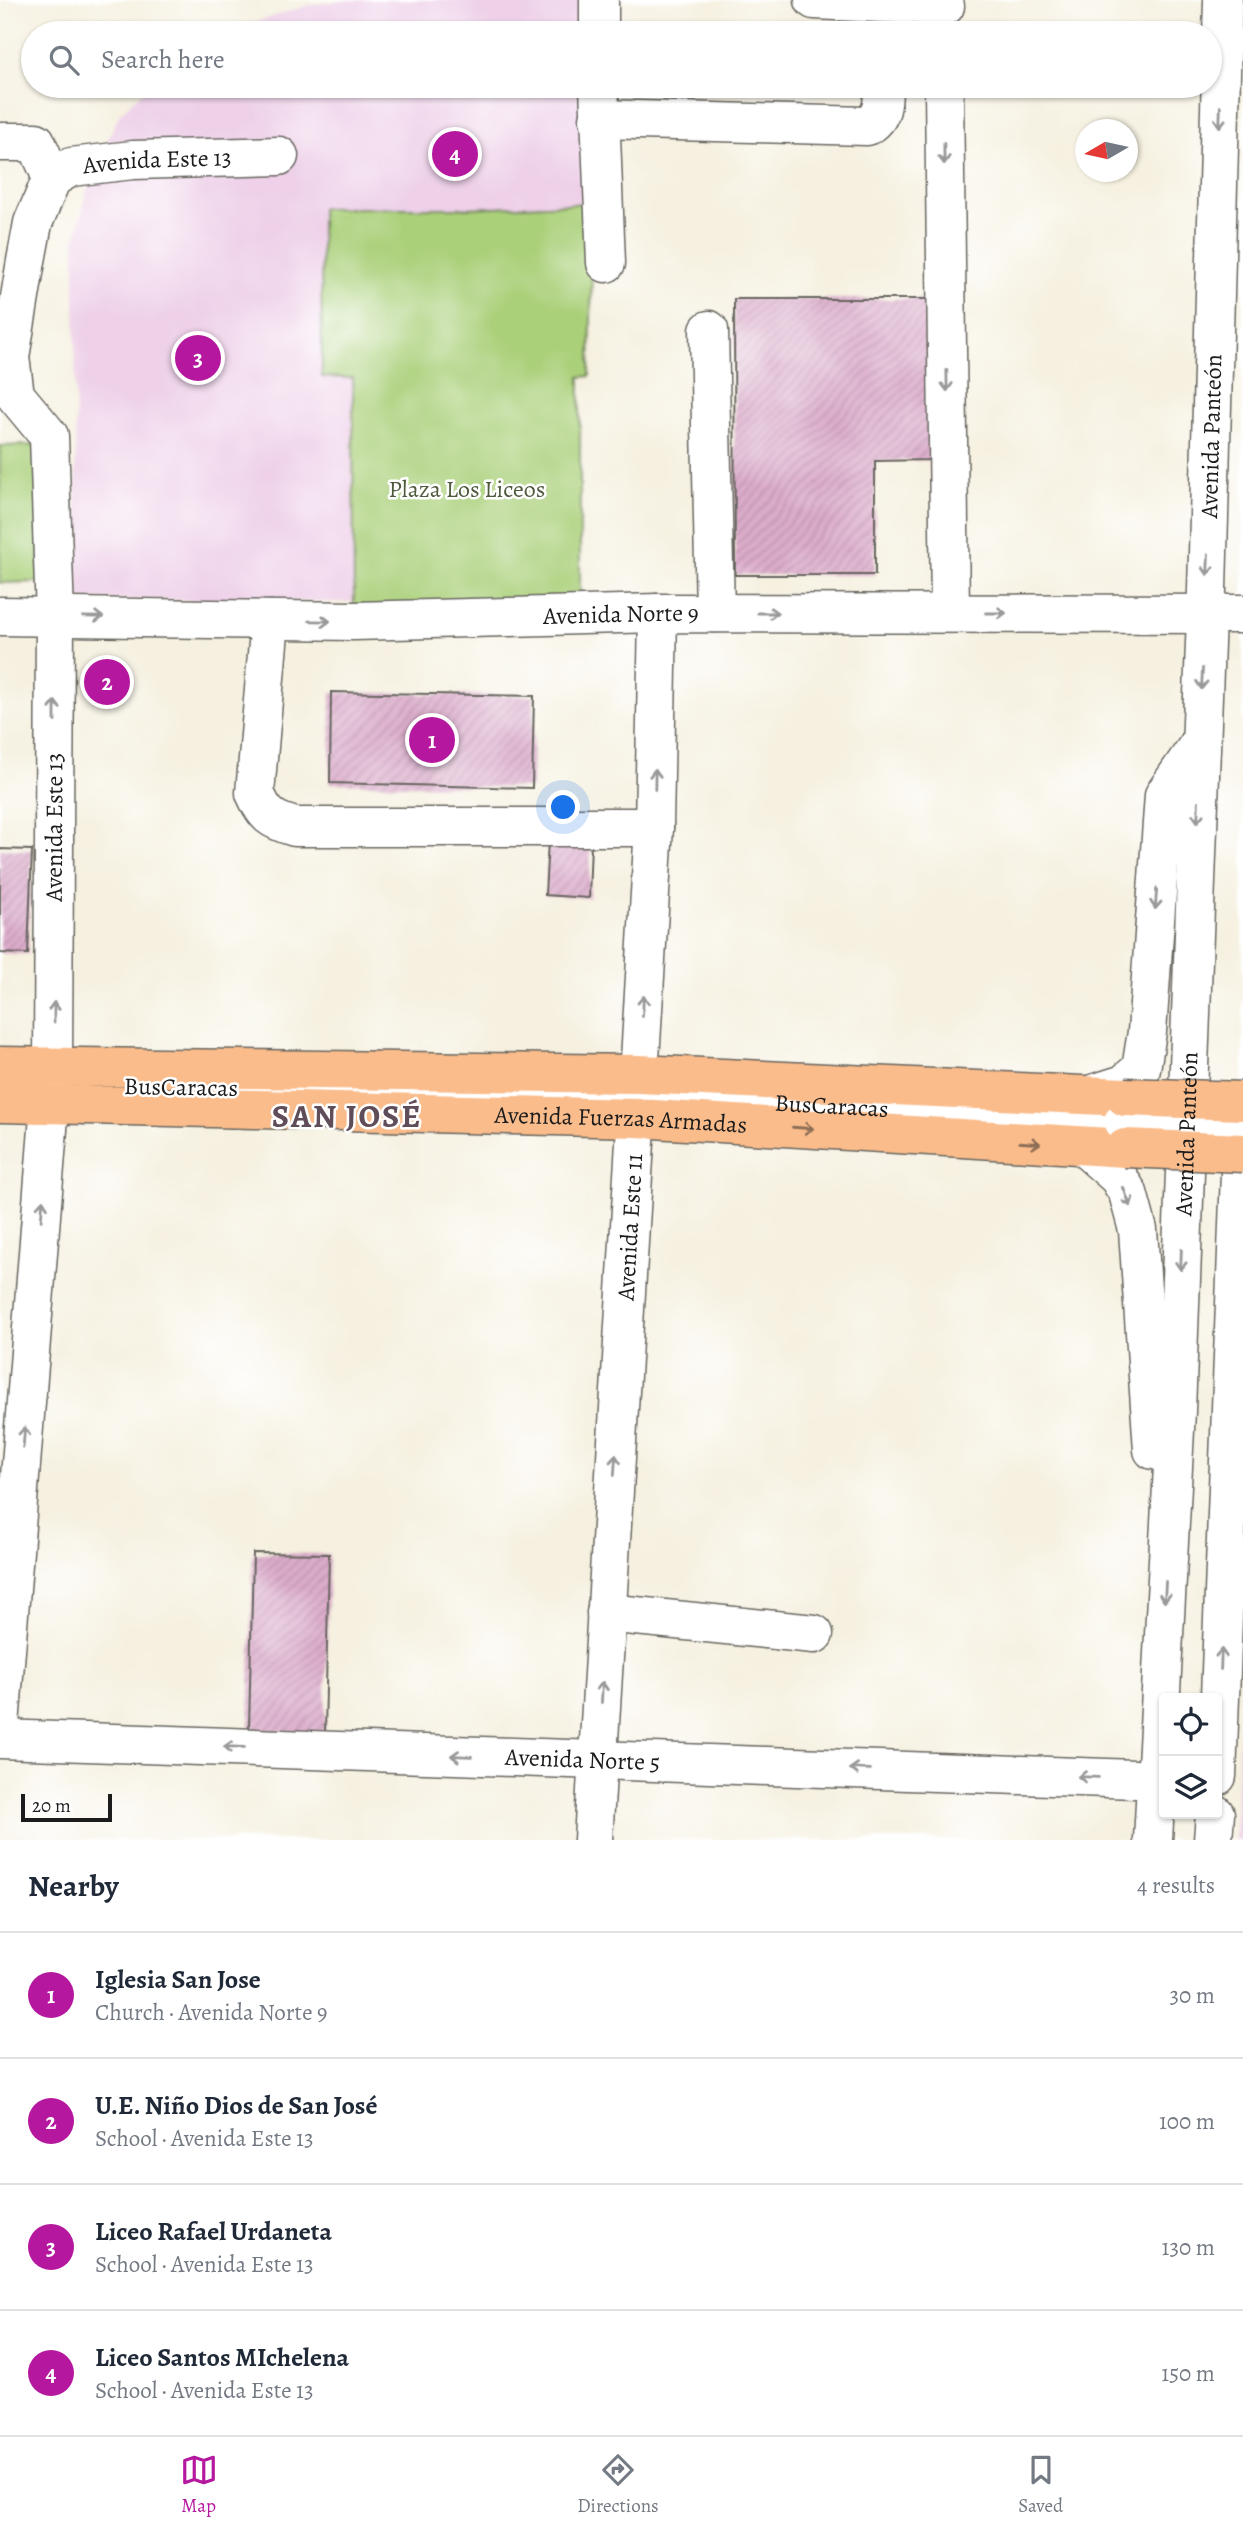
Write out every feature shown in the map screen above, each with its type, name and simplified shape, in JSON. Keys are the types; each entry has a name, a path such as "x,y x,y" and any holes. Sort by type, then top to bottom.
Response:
{"main road":[{"name":"Avenida Fuerzas Armadas","path":"0,1066 52,1086"},
{"name":"Avenida Fuerzas Armadas","path":"0,1103 52,1086 638,1096 1086,1096 1124,1122 1243,1153"},
{"name":"Avenida Fuerzas Armadas","path":"638,1096 1083,1146 1124,1122 1243,1101"}],"street":[{"path":"599,0 599,21"},
{"path":"814,0 885,19 945,13"},
{"name":"Avenida Panteón","path":"1222,34 1223,0"},
{"path":"606,263 599,102 867,126 876,122 881,98"},
{"path":"944,98 950,613"},
{"name":"Avenida Panteón","path":"1161,1756 1205,614 1220,98"},
{"path":"0,142 36,142 52,177"},
{"name":"Avenida Este 13","path":"0,1725 52,1086 55,617 49,436 15,395 10,356 33,223 52,177 71,167 133,160 279,156"},
{"path":"709,330 715,613"},
{"name":"Avenida Norte 9","path":"0,616 354,621 659,613 1243,614"},
{"name":"Avenida Este 11","path":"593,1840 654,827 659,613"},
{"path":"270,620 256,793 262,809 274,821 295,827 654,827"},
{"name":"Avenida Panteón","path":"1086,1096 1124,1084 1141,1069 1147,1032 1164,795 1199,744"},
{"path":"0,1083 52,1086"},
{"name":"BusCaracas","path":"638,1096 1243,1129"},
{"path":"1218,1756 1243,1108"},
{"name":"Avenida Panteón","path":"1083,1146 1118,1177 1128,1194 1138,1230 1153,1455 1168,1524"},
{"path":"1226,1526 1243,1475"},
{"path":"606,1613 814,1634"},
{"name":"Avenida Norte 5","path":"0,1739 1159,1780"},
{"path":"1222,1777 1243,1779"},
{"name":"Avenida Panteón","path":"1153,1840 1159,1789"},
{"path":"1213,1840 1215,1819"}],"shaded area":[{"path":"349,0 593,0 592,21 259,21 309,5"},
{"path":"136,98 590,98 593,203 467,208 322,377 353,377 354,602 76,599 75,242 91,175 120,113"},
{"path":"1243,1640 1243,1840 1235,1840"}],"green space":[{"name":"Plaza Los Liceos","path":"593,203 590,376 580,377 580,616 354,621 353,378 322,377 321,208 467,208"},
{"path":"37,445 40,582 0,583 0,446"}],"building":[{"path":"734,299 930,299 930,460 875,461 875,575 735,575"},
{"path":"331,692 534,696 532,788 330,783"},
{"path":"548,841 591,843 589,898 545,895"},
{"path":"0,849 32,850 28,954 0,953"},
{"path":"253,1553 329,1554 325,1732 249,1730"}],"place":[{"name":"Liceo Santos MIchelena","path":"455,154"},
{"name":"Liceo Rafael Urdaneta","path":"198,358"},
{"name":"U.E. Niño Dios de San José","path":"107,682"},
{"name":"Iglesia San Jose","path":"432,740"}],"district":[{"name":"SAN JOSÉ","path":"347,1116"}]}
